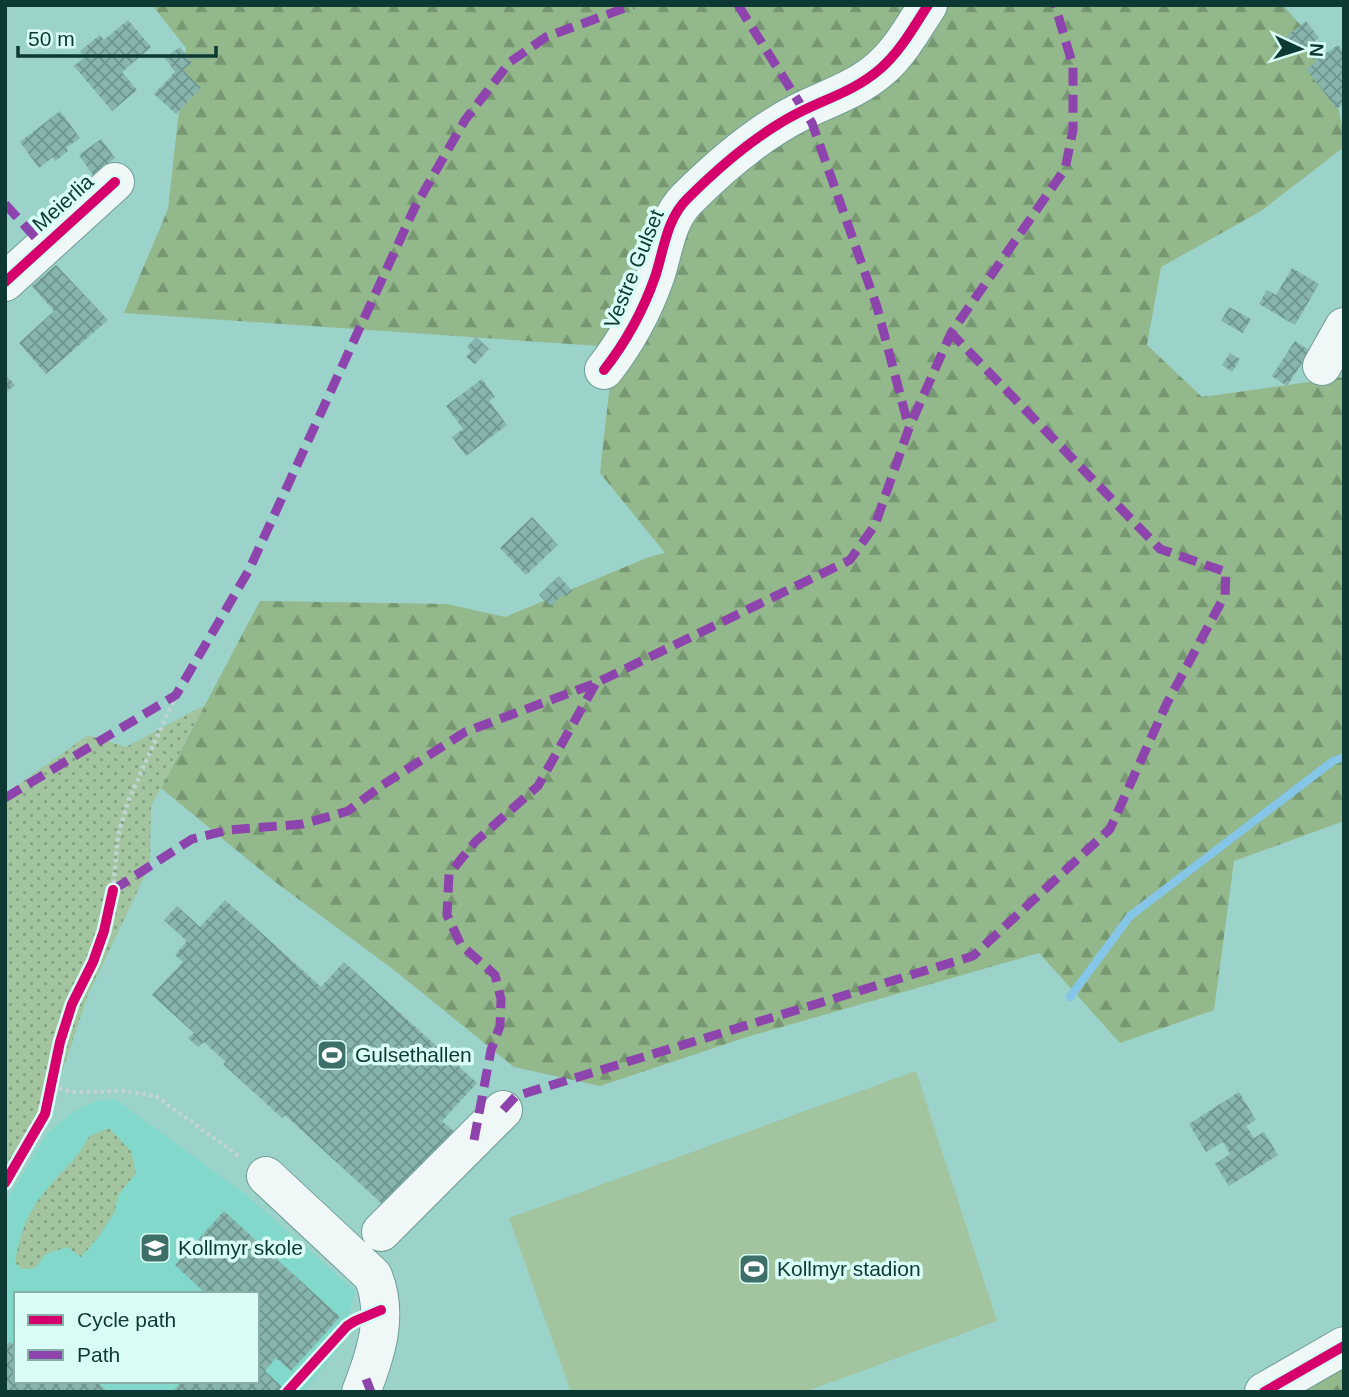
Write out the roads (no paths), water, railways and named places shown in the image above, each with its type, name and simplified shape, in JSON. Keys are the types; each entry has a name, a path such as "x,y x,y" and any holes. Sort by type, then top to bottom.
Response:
{"street":[{"name":"Vestre Gulset","path":"604,370 625,344 654,279 672,217 685,201 740,151 770,129 857,87 881,68 898,51 928,5"},
{"name":"Meierlia","path":"5,282 115,182"},
{"path":"1322,366 1344,327"},
{"path":"382,1232 503,1110"},
{"path":"266,1176 373,1276 379,1293 379,1336 361,1392"},
{"path":"1264,1392 1344,1346"}],"waterway":[{"path":"1070,997 1130,916 1333,761 1344,757"}],"place":[{"name":"Gulsethallen","path":"332,1055"},
{"name":"Kollmyr skole","path":"155,1248"},
{"name":"Kollmyr stadion","path":"754,1269"}]}
